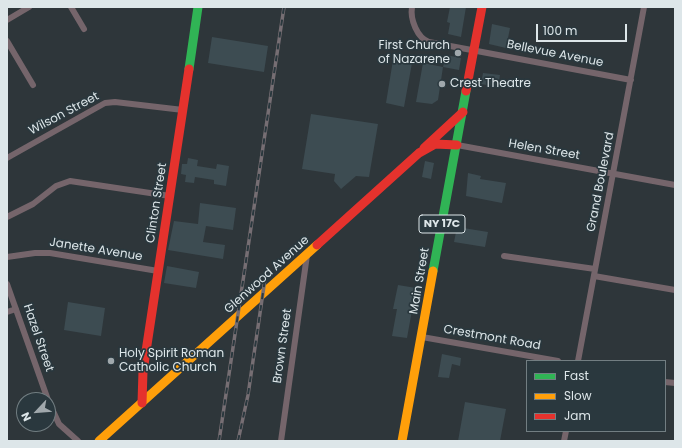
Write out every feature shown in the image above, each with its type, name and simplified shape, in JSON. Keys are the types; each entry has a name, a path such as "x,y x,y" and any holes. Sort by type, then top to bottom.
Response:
{"street":[{"path":"7,20 29,7"},
{"path":"71,7 84,29"},
{"name":"Clinton Street","path":"142,404 144,371 158,271 198,7"},
{"name":"Main Street","path":"402,441 482,7"},
{"name":"Grand Boulevard","path":"578,360 644,7"},
{"name":"Bellevue Avenue","path":"412,10 416,28 425,40 630,80"},
{"path":"7,41 33,85"},
{"name":"Wilson Street","path":"7,158 105,103 115,102 183,110"},
{"path":"419,153 436,135 463,112"},
{"name":"Glenwood Avenue","path":"100,441 419,153 435,144 457,145"},
{"name":"Helen Street","path":"457,145 675,185"},
{"path":"7,217 33,204 56,186 70,181 170,196"},
{"name":"Janette Avenue","path":"7,257 35,253 50,253 158,271"},
{"name":"Brown Street","path":"281,441 307,255"},
{"path":"504,256 594,272 675,290"},
{"name":"Hazel Street","path":"7,284 45,392"},
{"path":"7,312 16,309"},
{"name":"Crestmont Road","path":"422,337 552,360"},
{"name":"Hazel Street","path":"56,417 59,424 78,441"}],"building":[{"path":"450,7 466,7 461,37 448,34 450,23 447,22"},
{"path":"492,24 510,28 506,48 489,44"},
{"path":"212,37 268,46 264,72 208,63"},
{"path":"446,55 461,58 459,70 443,67"},
{"path":"393,60 412,63 404,107 386,103"},
{"path":"423,63 443,67 438,100 432,104 416,102"},
{"path":"483,73 500,75 498,87 481,84"},
{"path":"311,114 378,124 369,177 356,176 341,189 334,181 335,174 302,169"},
{"path":"188,158 198,160 197,166 216,169 217,164 229,166 226,186 214,184 214,180 195,177 194,183 185,182 186,175 181,174 182,164 187,164"},
{"path":"425,161 434,163 431,179 422,177"},
{"path":"468,173 481,176 480,179 506,183 502,203 466,196"},
{"path":"200,203 236,208 233,230 206,226 203,242 225,245 223,259 168,250 174,221 198,224"},
{"path":"457,227 488,232 485,247 454,242"},
{"path":"167,266 199,272 196,288 164,283"},
{"path":"398,285 416,288 407,338 392,336 397,309 393,309"},
{"path":"68,302 105,308 101,336 64,330"},
{"path":"442,354 461,358 460,366 452,364 449,378 438,377"},
{"path":"465,402 506,409 500,441 458,441"}],"railway":[{"path":"219,441 284,7"},
{"path":"238,441 248,395 265,279"}],"traffic: fast":[{"path":"189,69 198,7"},
{"path":"433,271 466,91"}],"traffic: slow":[{"path":"99,441 317,245"},
{"path":"402,441 433,271"}],"traffic: jam":[{"path":"466,91 482,7"},
{"path":"142,403 143,371 189,69"},
{"path":"424,148 463,112"},
{"path":"317,245 419,153 435,144 457,145"}],"place":[{"name":"First Church of Nazarene","path":"458,53"},
{"name":"Crest Theatre","path":"442,84"},
{"name":"Holy Spirit Roman Catholic Church","path":"111,361"}]}
